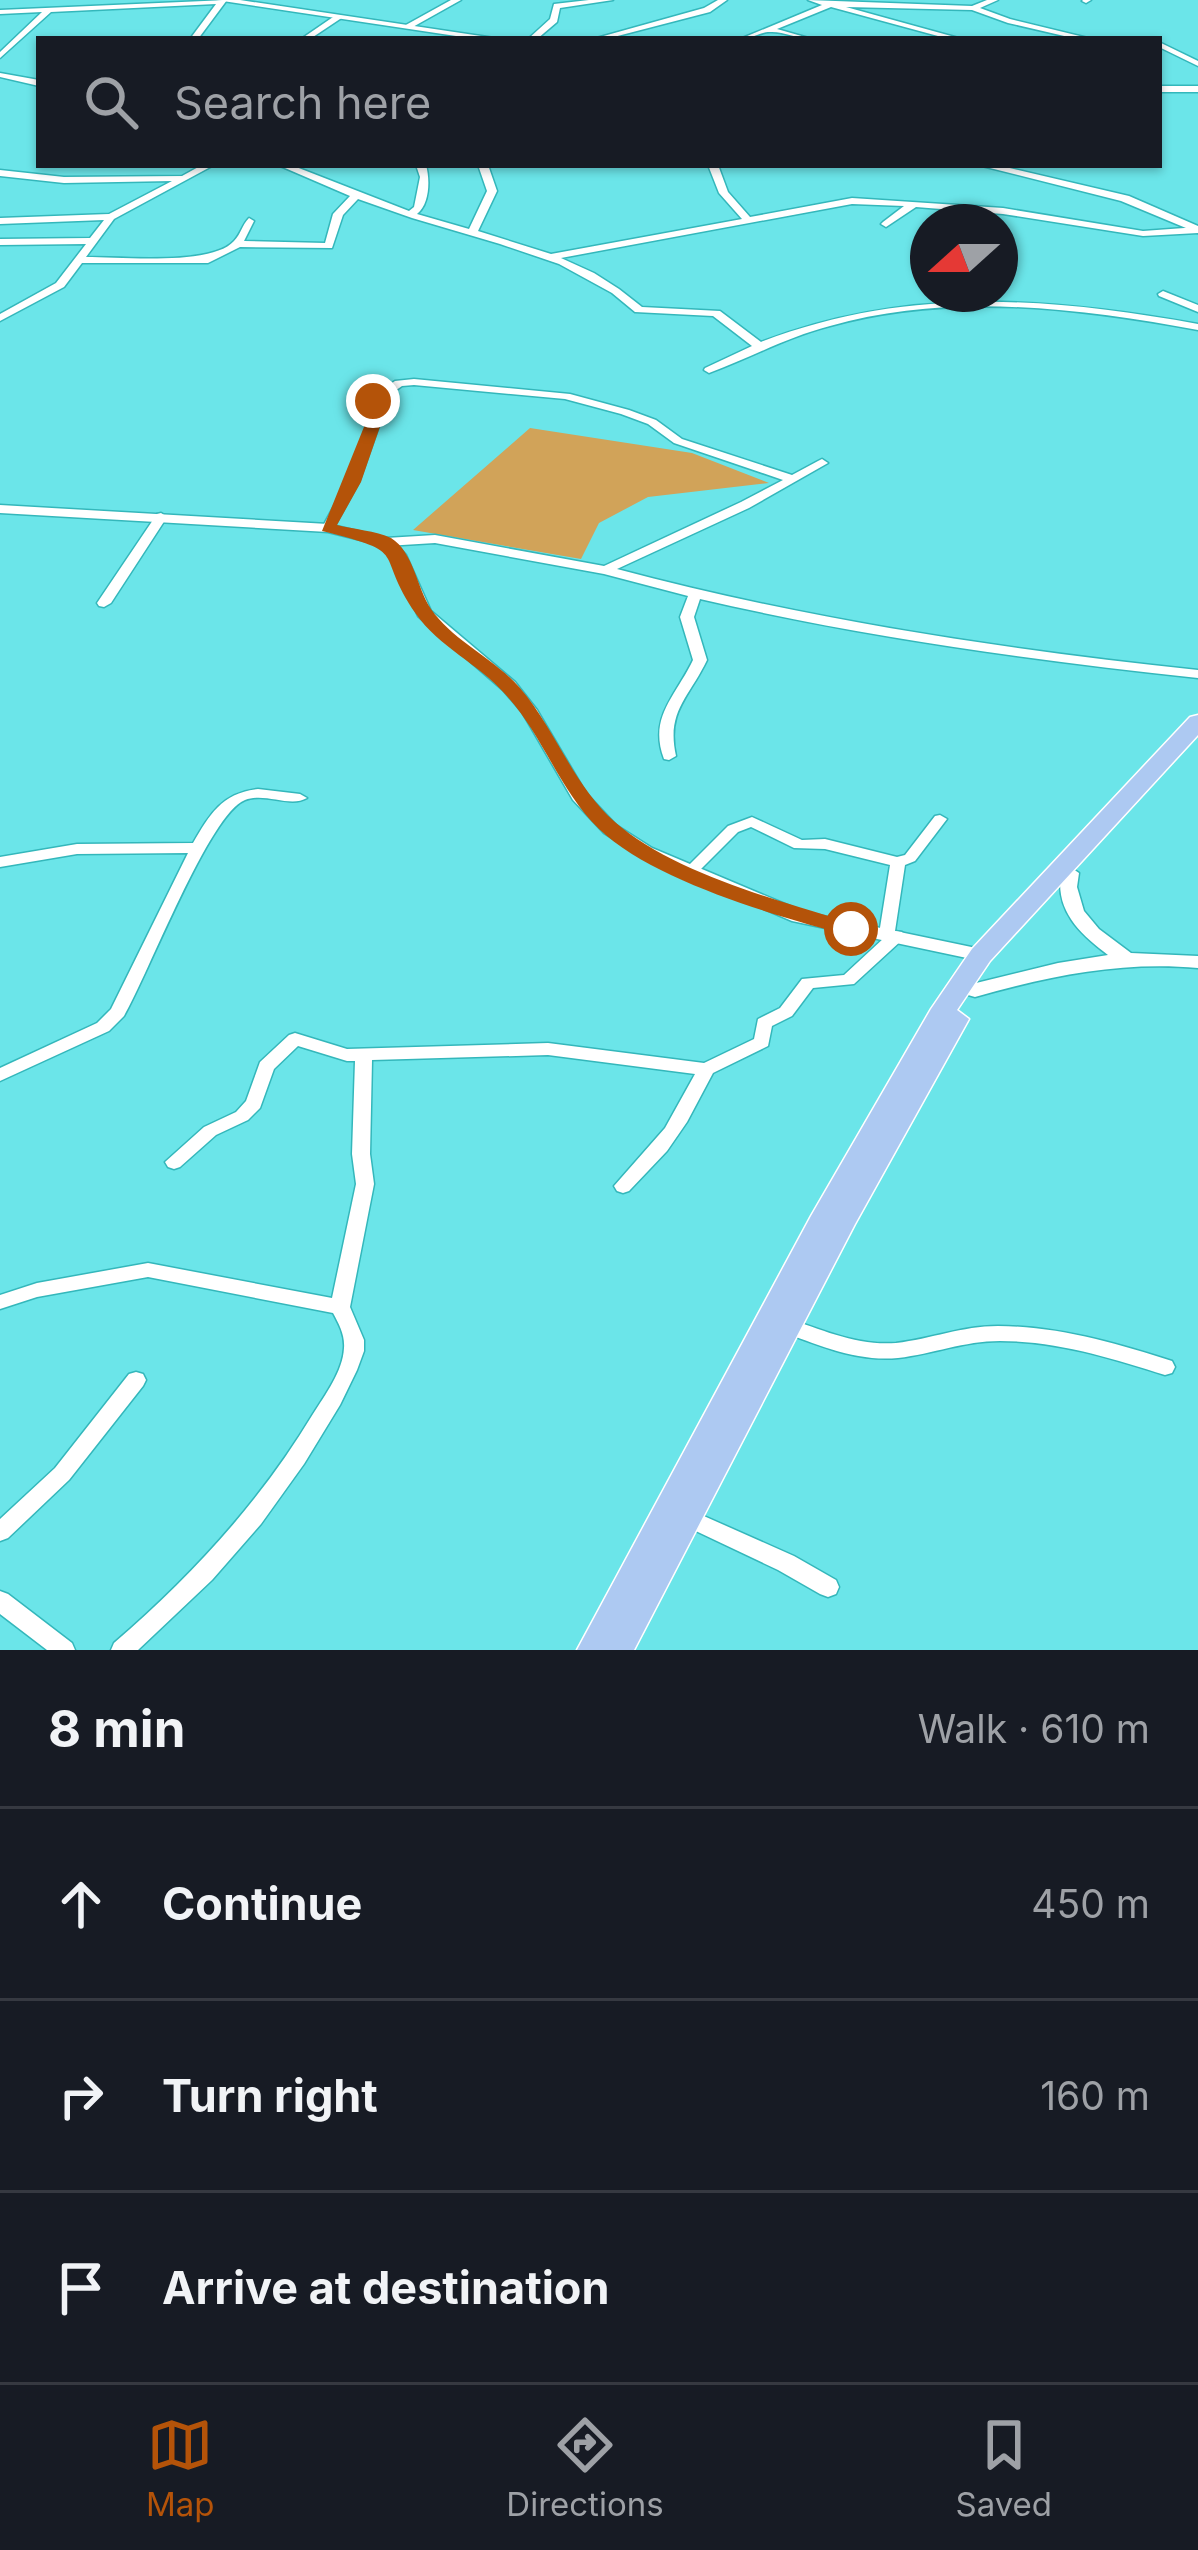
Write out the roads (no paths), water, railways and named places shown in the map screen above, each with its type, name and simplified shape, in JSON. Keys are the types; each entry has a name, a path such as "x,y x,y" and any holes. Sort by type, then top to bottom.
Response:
{"main road":[{"path":"595,1650 904,1073 981,956 1198,722"},
{"path":"615,1650 852,1203 975,990 1007,942 1198,742"}],"street":[{"path":"408,26 457,0"},
{"path":"535,36 554,20 559,3 610,0"},
{"path":"608,36 707,10 723,0"},
{"path":"812,0 947,36"},
{"path":"973,8 994,0"},
{"path":"0,12 221,1 476,36"},
{"path":"198,36 204,31 196,30 221,1"},
{"path":"751,36 832,4 973,8 1075,36"},
{"path":"0,56 50,9"},
{"path":"310,36 339,17"},
{"path":"767,29 796,36"},
{"path":"1162,46 1198,64"},
{"path":"0,75 36,82"},
{"path":"1162,88 1198,89"},
{"path":"0,318 60,285 111,217 203,168"},
{"path":"290,168 410,214 551,257 626,297 639,310 716,313 757,344"},
{"path":"410,214 418,208 423,168"},
{"path":"472,233 492,190 484,168"},
{"path":"714,168 724,193 747,219"},
{"path":"996,168 1125,198 1198,230"},
{"path":"0,173 64,180 182,178"},
{"path":"78,260 208,260 238,244 329,246 338,214 356,195"},
{"path":"551,257 852,201 914,204"},
{"path":"886,224 910,207"},
{"path":"1018,214 1121,235 1164,236 1198,230"},
{"path":"0,221 111,217"},
{"path":"238,244 249,220"},
{"path":"0,242 89,241"},
{"path":"1163,293 1198,309"},
{"path":"709,370 757,344 854,317 962,300 1088,306 1198,327"},
{"path":"328,528 353,482 378,412 373,401 407,382 566,396 625,412 652,422 678,441 794,478"},
{"path":"605,570 822,463"},
{"path":"0,509 328,528 386,542 434,539 605,570 694,596 1084,662 1198,674"},
{"path":"104,603 161,517"},
{"path":"386,542 398,555 424,613 519,698 579,796 610,829 646,853 799,916 981,956"},
{"path":"669,756 662,727 668,710 685,694 700,660 687,617 694,596"},
{"path":"0,1075 103,1027 118,1012 199,848 218,813 231,800 247,794 300,798"},
{"path":"690,872 733,830 752,821 800,845 825,844 898,862 910,859 940,819"},
{"path":"0,862 77,849 199,848"},
{"path":"174,1162 210,1131 242,1116 254,1104 266,1066 295,1039 347,1054 548,1048 706,1069 762,1042 764,1023 787,1012 808,983 848,980 891,935 898,862"},
{"path":"1070,873 1066,888 1075,914 1096,937 1126,958"},
{"path":"975,990 1036,972 1126,958 1198,962"},
{"path":"122,1650 204,1577 279,1490 328,1408 355,1348 340,1307 365,1184 361,1154 364,1053"},
{"path":"623,1186 652,1160 682,1121 706,1069"},
{"path":"0,1302 37,1290 148,1270 340,1307"},
{"path":"788,1326 854,1348 887,1351 976,1334 1048,1338 1165,1367"},
{"path":"0,1532 62,1474 136,1380"},
{"path":"688,1518 828,1587"},
{"path":"0,1601 64,1650"}]}
